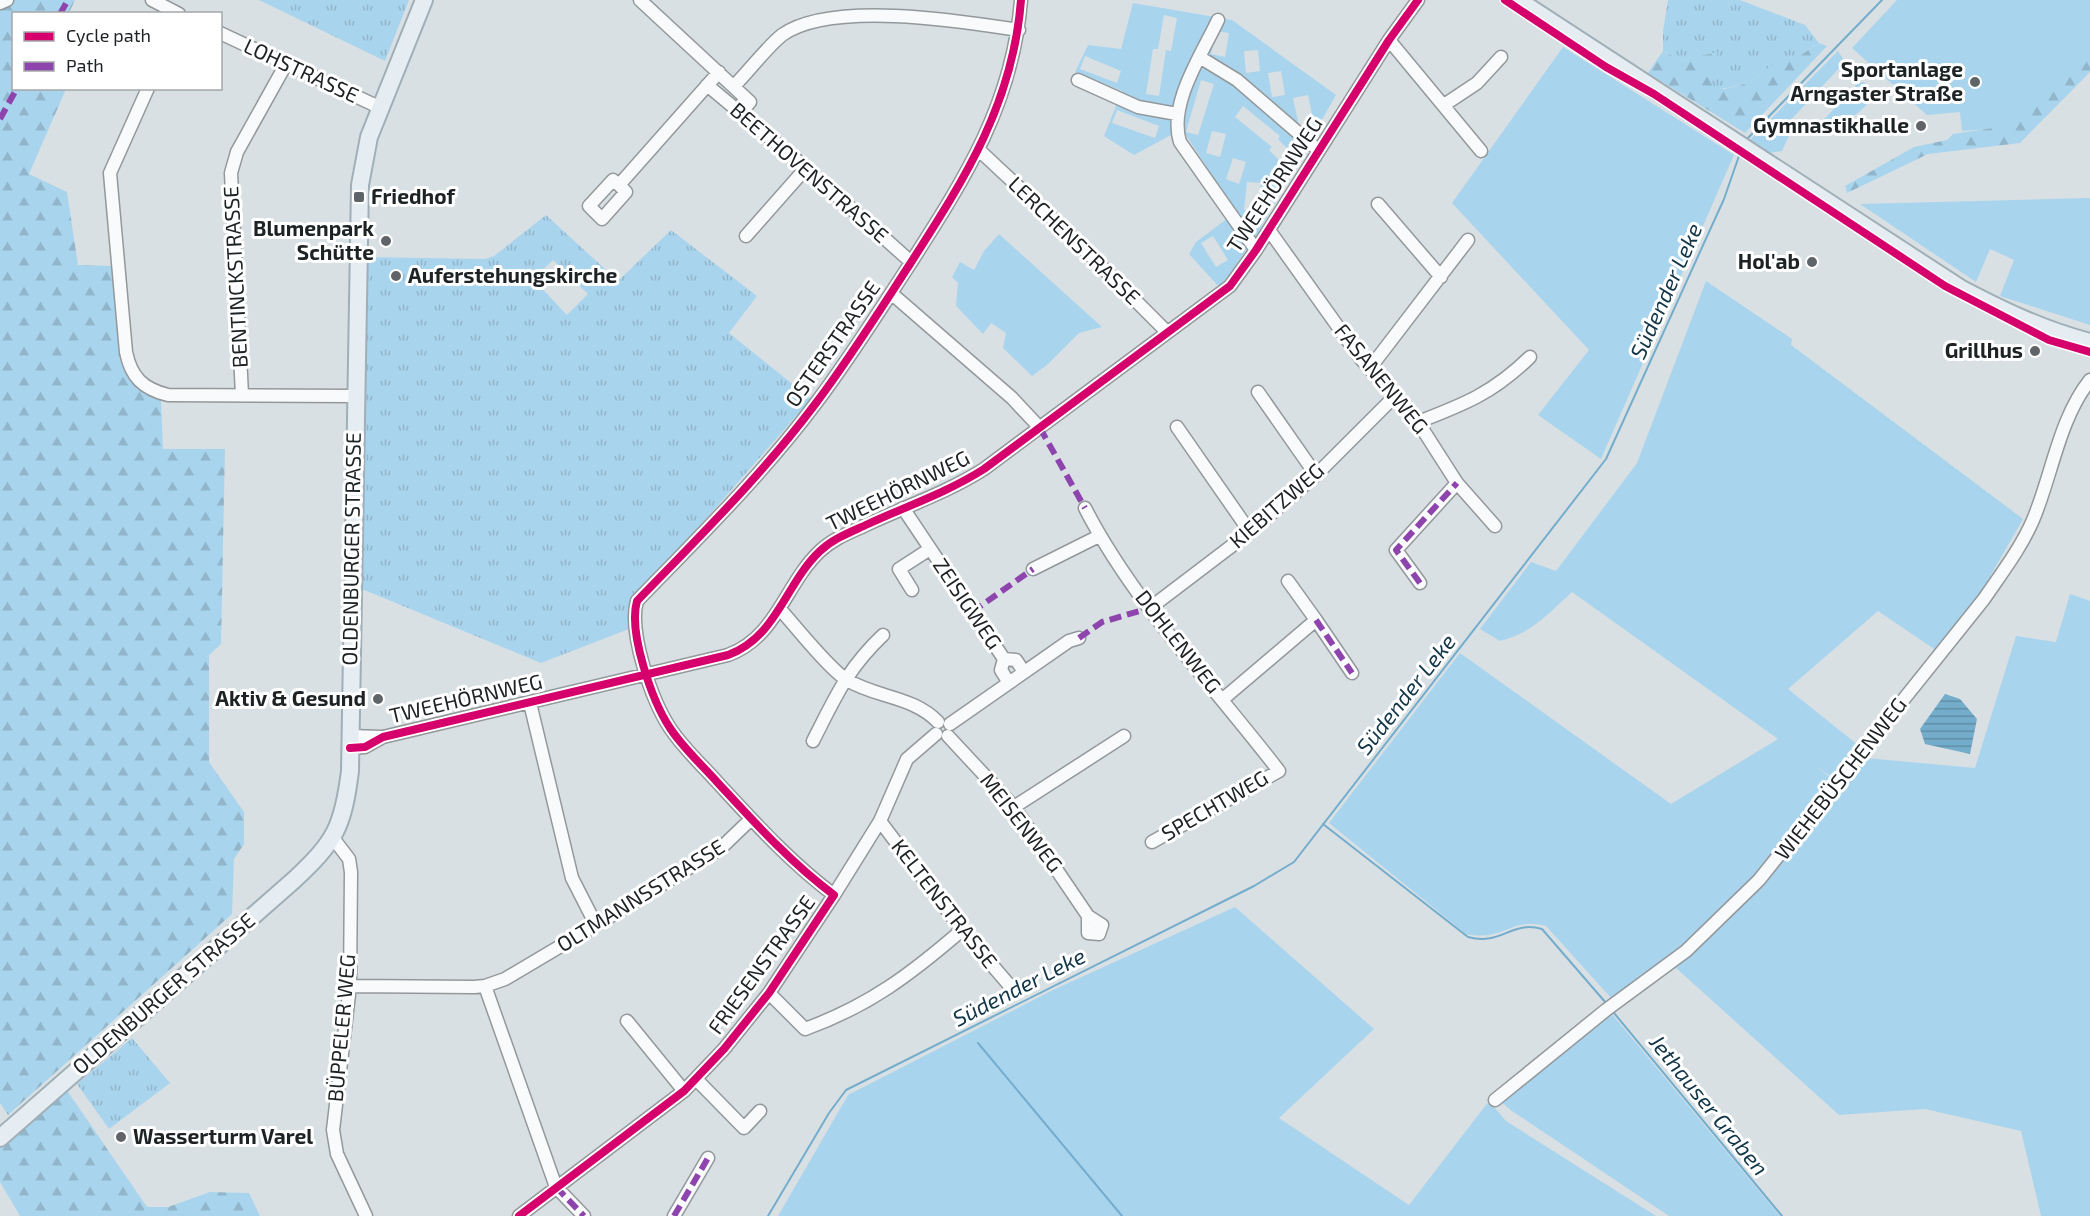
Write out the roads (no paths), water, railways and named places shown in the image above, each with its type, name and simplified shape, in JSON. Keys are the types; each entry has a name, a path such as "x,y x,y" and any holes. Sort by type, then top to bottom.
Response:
{"main road":[{"name":"OLDENBURGER STRASSE","path":"0,1138 286,888 326,850 333,838 346,801 350,742 354,396 360,191 363,161 381,108 424,0"},
{"path":"1518,0 1531,4 1960,288 2032,324 2090,342"}],"street":[{"path":"0,3 7,0"},
{"path":"152,0 175,12"},
{"path":"640,0 750,102 740,114"},
{"name":"OSTERSTRASSE","path":"647,674 634,624 637,601 729,506 816,404 911,262 980,151 1011,68 1019,30 1021,0"},
{"name":"TWEEHÖRNWEG","path":"350,742 383,737 530,703 742,650 764,631 811,561 832,541 972,477 1230,286 1269,230 1389,40 1418,0"},
{"path":"734,86 782,35 804,25 826,20 870,15 901,16 1019,30"},
{"path":"1218,20 1177,114 1176,130 1180,142 1256,250"},
{"name":"LOHSTRASSE","path":"222,34 381,108"},
{"path":"1389,40 1481,151"},
{"path":"1444,105 1477,83 1501,57"},
{"path":"1201,58 1237,80 1318,150"},
{"name":"BENTINCKSTRASSE","path":"242,395 231,173 237,152 286,64"},
{"path":"619,185 719,72"},
{"path":"1078,80 1138,106 1177,114"},
{"name":"BEETHOVENSTRASSE","path":"706,85 806,168 911,262"},
{"path":"147,90 110,173 129,366 143,386 168,395 354,396"},
{"name":"LERCHENSTRASSE","path":"980,151 1070,235 1167,332"},
{"path":"746,236 806,168"},
{"path":"1378,204 1441,277"},
{"name":"FASANENWEG","path":"1269,230 1370,368 1418,422 1457,483 1495,526"},
{"path":"1370,368 1468,240"},
{"path":"891,293 1012,398 1040,428"},
{"path":"1418,422 1460,406 1497,387 1530,357"},
{"name":"WIEHEBÜSCHENWEG","path":"1495,1101 1606,1010 1686,951 1781,856 1984,599 2009,563 2033,521 2059,444 2082,391 2090,380"},
{"path":"1258,392 1316,475"},
{"name":"KIEBITZWEG","path":"1150,608 1250,532 1316,475 1396,395"},
{"path":"1177,427 1250,532"},
{"path":"1420,583 1396,550 1457,483"},
{"name":"ZEISIGWEG","path":"903,508 1004,659 1001,670 1009,683"},
{"name":"DOHLENWEG","path":"1085,508 1099,536 1150,608 1279,771"},
{"path":"1033,569 1099,536"},
{"name":"ZEISIGWEG","path":"912,590 899,569 930,549"},
{"path":"1288,581 1352,673"},
{"name":"MEISENWEG","path":"780,609 844,679 872,693 913,703 927,710 1014,807 1088,916"},
{"path":"1223,699 1316,620"},
{"path":"813,741 844,679 864,652 883,634"},
{"path":"1009,683 1069,641 1078,638"},
{"name":"ZEISIGWEG","path":"1004,659 1016,660 1024,672"},
{"path":"647,674 656,701 670,728 751,819"},
{"name":"FRIESENSTRASSE","path":"519,1216 684,1091 724,1049 769,993 834,895 880,821 907,759 943,729 1009,683"},
{"path":"530,703 572,878 596,925"},
{"path":"1014,807 1124,736"},
{"name":"SPECHTWEG","path":"1152,842 1279,771"},
{"name":"FRIESENSTRASSE","path":"751,819 804,873 834,895"},
{"name":"OLTMANNSSTRASSE","path":"350,986 485,986 505,979 721,848 751,819"},
{"name":"KELTENSTRASSE","path":"880,821 962,930 1010,986"},
{"name":"BÜPPELER WEG","path":"333,838 350,859 350,986 333,1130 337,1155 366,1216"},
{"path":"769,993 805,1029 839,1017 875,998 912,973 962,930"},
{"path":"485,986 556,1187 584,1216"},
{"path":"627,1022 684,1091"},
{"path":"696,1079 744,1128 760,1111"},
{"path":"674,1216 708,1158"}],"waterway":[{"name":"Südender Leke","path":"1746,140 1882,0"},
{"name":"Südender Leke","path":"768,1216 829,1113 846,1090 1254,886 1294,862 1606,459 1724,199 1740,153"},
{"name":"Jethauser Graben","path":"1323,824 1468,937 1490,938 1522,928 1542,929 1606,1003"},
{"name":"Jethauser Graben","path":"1614,1013 1782,1216"},
{"path":"978,1043 1122,1216"}],"place":[{"name":"Sportanlage Arngaster Straße","path":"1975,82"},
{"name":"Gymnastikhalle","path":"1921,126"},
{"name":"Friedhof","path":"359,197"},
{"name":"Blumenpark Schütte","path":"386,241"},
{"name":"Hol'ab","path":"1812,262"},
{"name":"Auferstehungskirche","path":"396,276"},
{"name":"Grillhus","path":"2035,351"},
{"name":"Aktiv & Gesund","path":"378,699"},
{"name":"Wasserturm Varel","path":"121,1137"}]}
